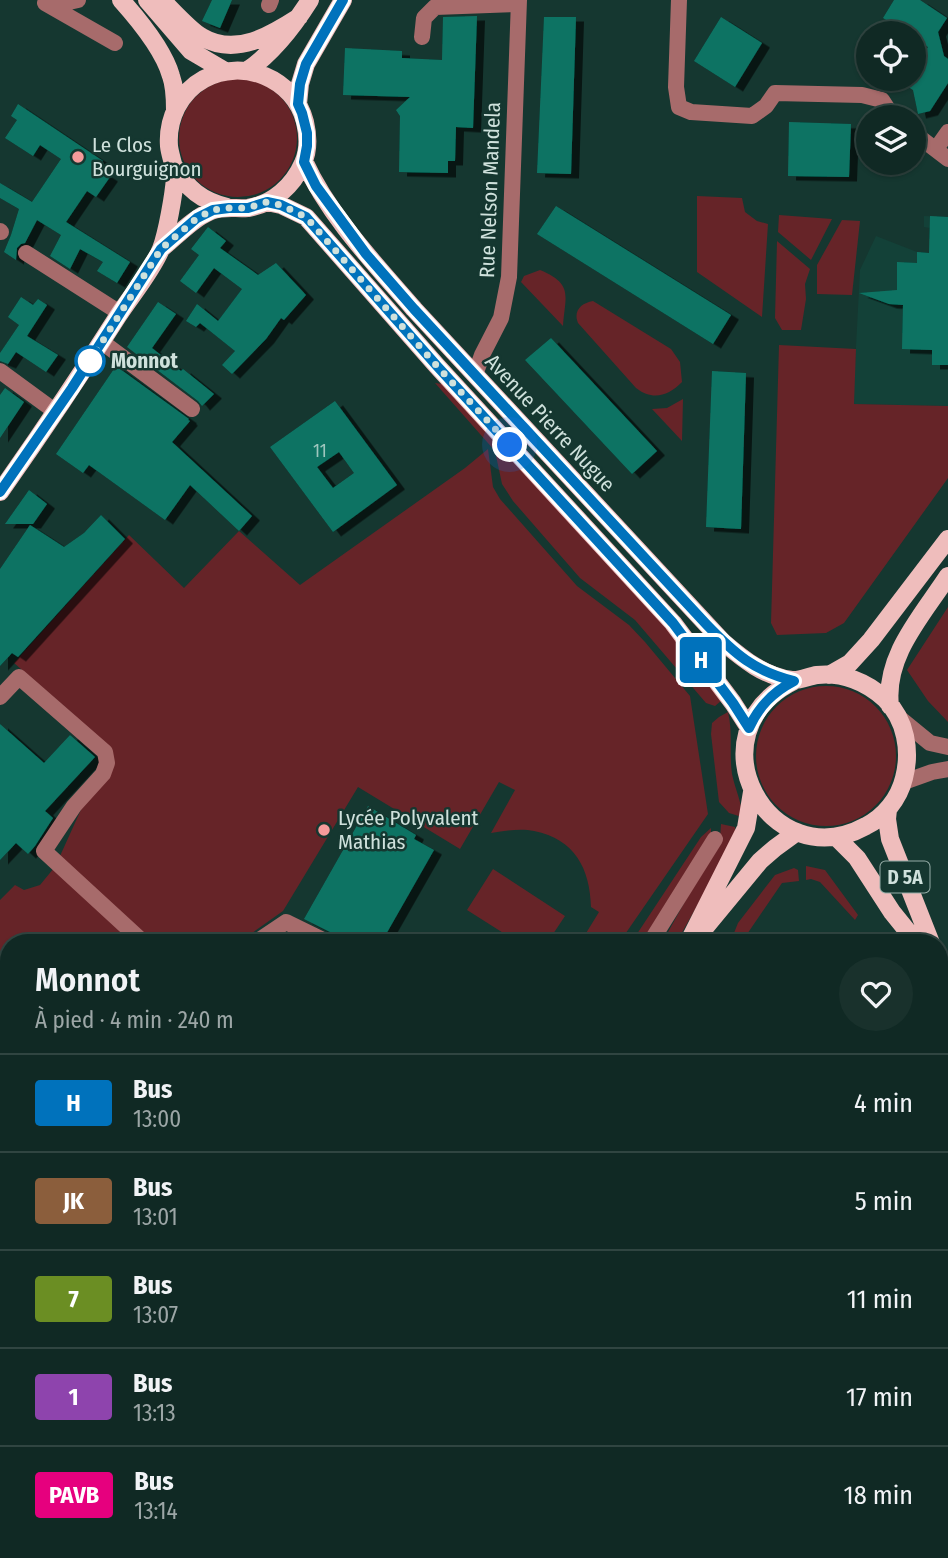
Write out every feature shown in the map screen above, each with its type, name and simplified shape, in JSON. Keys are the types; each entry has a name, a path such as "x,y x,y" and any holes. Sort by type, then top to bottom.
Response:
{"main road":[{"path":"121,0 148,34 168,66 175,93 169,147 175,179 161,249"},
{"path":"147,0 191,51 225,71"},
{"path":"162,0 202,37 225,44 254,42 280,30 299,17"},
{"path":"248,70 271,53 310,0"},
{"path":"298,104 306,64 343,0"},
{"path":"0,492 102,342 161,249 197,218 213,210 248,208 267,202 283,192 304,162 307,133 298,104 281,85 265,75 248,70 225,71 201,80 175,110"},
{"name":"Avenue Pierre Nugue","path":"304,162 320,193 366,254 723,642 761,671 794,681"},
{"path":"174,166 196,194 229,208"},
{"name":"Avenue Pierre Nugue","path":"267,202 281,205 306,217 437,366 673,623 749,728"},
{"path":"829,675 850,663 871,640 948,539"},
{"path":"894,711 889,693 894,663 900,649 948,576"},
{"name":"Avenue Pierre Nugue","path":"829,675 854,679 885,699 905,733 907,766 899,794 874,822 856,832 836,837 818,837 797,832 771,816 752,792 744,760 749,728 762,705 782,687 794,681 829,675"},
{"path":"694,934 747,828 752,792"},
{"name":"D 5A","path":"888,809 890,839 927,934"},
{"path":"698,934 760,861 797,832"},
{"name":"D 5A","path":"836,837 857,858 910,934"}],"street":[{"path":"42,1 60,5 78,0"},
{"path":"678,0 676,87 679,107 691,112 751,116 766,106 775,93 862,95 882,100 885,105"},
{"path":"42,1 115,43"},
{"path":"422,37 424,18 435,7 519,2"},
{"name":"Rue Nelson Mandela","path":"475,375 501,318 509,277 519,2"},
{"path":"926,142 942,154 948,132"},
{"path":"26,253 121,313"},
{"path":"102,342 192,409"},
{"path":"0,371 55,412"},
{"path":"0,697 19,677 105,752 107,763 103,774 74,806 44,851 134,934"},
{"name":"Avenue Pierre Nugue","path":"894,711 930,743 948,747"},
{"path":"904,782 948,769"},
{"path":"656,934 715,839"},
{"path":"268,934 286,922 311,934"}],"shaded area":[{"path":"238,79 260,84 280,96 292,116 297,138 292,160 280,180 260,192 238,197 216,192 196,180 184,160 179,138 184,116 196,96 216,84"},
{"path":"697,196 742,198 745,212 757,221 768,224 762,317 697,272"},
{"path":"779,215 832,219 811,260 778,232"},
{"path":"924,216 948,217 948,406 853,404 860,270 876,236 917,252 929,253 930,228 924,227"},
{"path":"842,220 860,221 852,295 817,294 817,265"},
{"path":"777,241 810,269 805,284 806,299 801,330 782,330 775,318"},
{"path":"540,270 551,275 563,286 566,299 563,326 521,282 524,276"},
{"path":"593,301 671,349 680,362 682,382 671,391 654,396 636,388 578,323 579,308"},
{"path":"779,345 856,349 854,404 948,406 948,478 844,623 826,633 777,635 771,623"},
{"path":"435,383 442,384 666,628 721,701 715,706 706,703 635,620 580,578 513,501 502,484 495,451"},
{"path":"683,399 682,441 652,409 667,408"},
{"name":"Lycée Polyvalent Mathias","path":"488,449 493,487 500,499 577,586 629,625 690,696 708,814 625,934 586,934 599,912 591,907 587,880 578,858 560,841 534,831 491,833 515,790 499,782 460,849 358,787 283,911 251,934 145,934 60,856 84,803 111,774 73,714 14,663 129,535 184,588 239,531 300,585"},
{"path":"948,607 948,722 928,701 907,670"},
{"path":"826,686 853,691 876,706 891,729 896,756 891,783 876,806 853,821 826,826 799,821 776,806 761,783 756,756 761,729 776,706 799,691"},
{"path":"728,712 732,774 742,817 729,813 719,802 712,723"},
{"path":"721,824 735,827 735,833 718,869 681,934 667,934 720,838"},
{"path":"711,828 711,838 647,934 637,934 701,837"},
{"path":"806,866 825,870 858,915 855,920 820,882 806,880"},
{"path":"54,868 126,934 0,934 0,900 15,885 24,890 40,885"},
{"path":"794,868 798,870 799,881 782,883 747,934 734,934 738,923 775,875"},
{"path":"493,869 565,916 553,934 505,934 467,910"}],"building":[{"path":"212,0 232,0 220,28 202,21"},
{"path":"894,0 920,0 947,18 938,32 944,56 948,59 948,83 930,111 926,112 926,105 916,105 913,91 926,91 926,21 888,21 883,18"},
{"path":"477,16 473,128 456,127 455,161 448,161 448,173 399,172 400,116 396,110 410,97 343,95 345,48 402,51 402,58 442,60 443,17"},
{"path":"544,17 576,17 571,174 537,173"},
{"path":"721,17 762,43 735,87 694,61"},
{"path":"18,104 103,161 98,169 110,177 96,197 87,191 66,222 130,262 117,283 97,271 103,262 80,249 70,269 50,256 61,235 37,220 25,243 17,248 16,260 4,252 19,209 0,198 0,183 32,202 61,159 40,145 33,156 5,138 17,120 11,116"},
{"path":"789,122 851,124 849,177 788,176"},
{"path":"556,206 731,315 713,344 537,234"},
{"path":"930,216 948,217 948,365 932,365 932,350 902,349 903,305 889,304 859,293 897,290 897,262 917,263 917,252 929,253"},
{"path":"208,227 226,241 220,248 258,275 276,263 306,295 284,320 281,318 266,339 232,374 222,365 235,351 200,323 196,327 186,321 197,304 218,321 242,289 214,268 196,293 180,281 199,255 191,249"},
{"path":"21,297 33,305 38,299 47,305 27,336 58,355 46,372 16,352 8,364 0,361 0,353 19,325 8,317"},
{"path":"158,302 176,314 152,348 214,394 202,406 127,347"},
{"path":"551,338 657,451 632,474 525,360"},
{"path":"116,366 189,419 172,442 252,516 239,531 190,485 165,520 89,465 83,473 56,454"},
{"path":"712,371 746,373 741,529 706,527"},
{"path":"5,388 24,402 0,438 0,395"},
{"path":"335,401 397,485 333,532 270,447","holes":["339,452 354,473 333,488 317,467"]},
{"path":"29,490 47,504 33,524 5,524"},
{"path":"101,515 125,539 18,657 12,653 0,666 0,569 30,525 64,547 84,533"},
{"path":"0,724 44,763 70,735 95,757 45,811 53,818 28,854 16,843 0,860"},
{"path":"368,806 416,835 414,839 434,850 386,934 334,934 304,919"}],"bus line":[{"name":"H","path":"0,492 72,388 161,249 197,218 213,210 248,208 267,202 281,205 306,217 437,366 673,623 749,728 762,705 782,687 794,681 761,671 723,642 414,309 366,254 316,186 304,162 307,133 298,104 300,84 306,64 343,0"}],"place":[{"name":"Le Clos Bourguignon","path":"78,157"},
{"name":"Monnot","path":"90,361"},
{"name":"Lycée Polyvalent Mathias","path":"324,830"}],"route":[{"path":"90,361 161,249 197,218 213,210 248,208 267,202 281,205 306,217 510,445"}]}
